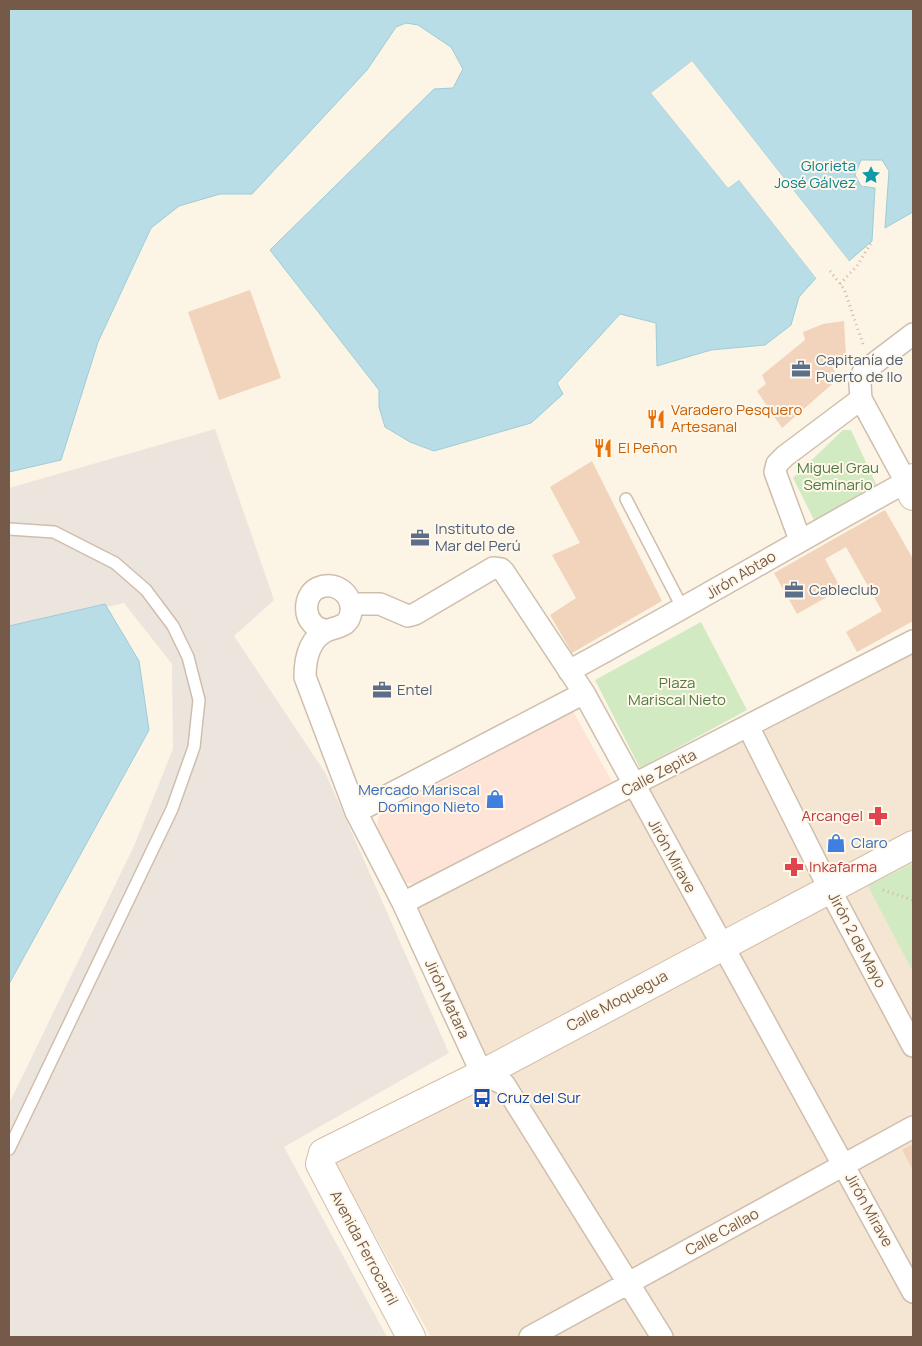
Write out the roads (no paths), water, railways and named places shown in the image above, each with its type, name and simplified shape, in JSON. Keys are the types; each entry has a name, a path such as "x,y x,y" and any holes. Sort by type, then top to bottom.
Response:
{"street":[{"path":"911,485 862,399 860,384 863,372 913,334"},
{"path":"800,540 776,472 777,464 784,456 862,399"},
{"name":"Jirón Abtao","path":"569,671 683,609 800,540 911,485"},
{"name":"Jirón Mirave","path":"352,604 380,604 408,616 415,614 493,568 501,569 584,693 913,1292"},
{"path":"331,585 345,591 352,604 350,618 340,628 326,631 313,625 306,613 308,599 317,588 331,585"},
{"name":"Jirón Matara","path":"326,631 313,643 305,659 305,677 356,812 403,903 482,1074"},
{"name":"Calle Zepita","path":"403,903 913,641"},
{"path":"356,812 584,693"},
{"name":"Jirón 2 de Mayo","path":"748,726 913,1046"},
{"name":"Calle Moquegua","path":"320,1157 323,1153 482,1074 913,845"},
{"path":"482,1074 504,1084 662,1337"},
{"name":"Calle Callao","path":"530,1337 913,1127"},
{"name":"Avenida Ferrocarril","path":"320,1157 320,1164 411,1337"}],"lane":[{"path":"626,498 683,609"},
{"path":"9,528 54,532 115,563 146,590 172,626 188,657 199,700 194,747 172,809 9,1149"}],"water":[{"path":"9,9 913,9 913,212 885,228 889,171 882,160 861,160 855,175 861,186 875,188 872,241 849,261 692,61 651,93 728,188 739,180 816,278 799,297 791,325 765,345 711,350 657,366 656,323 620,314 557,383 563,394 531,423 434,451 410,442 385,427 379,407 379,390 270,250 434,89 453,88 463,69 451,47 418,25 406,23 396,27 367,70 252,194 220,194 179,206 151,228 98,342 61,460 9,472"},
{"path":"105,604 139,661 149,730 9,984 9,626"}],"place":[{"name":"Glorieta José Gálvez","path":"871,175"},
{"name":"Capitanía de Puerto de Ilo","path":"801,369"},
{"name":"Varadero Pesquero Artesanal","path":"656,419"},
{"name":"El Peñon","path":"603,448"},
{"name":"Instituto de Mar del Perú","path":"420,538"},
{"name":"Cableclub","path":"794,590"},
{"name":"Entel","path":"382,690"},
{"name":"Mercado Mariscal Domingo Nieto","path":"495,799"},
{"name":"Arcangel","path":"878,816"},
{"name":"Claro","path":"836,843"},
{"name":"Inkafarma","path":"794,867"},
{"name":"Cruz del Sur","path":"482,1098"}],"park label":[{"name":"Miguel Grau Seminario","path":"838,476"},
{"name":"Plaza Mariscal Nieto","path":"677,692"}]}
